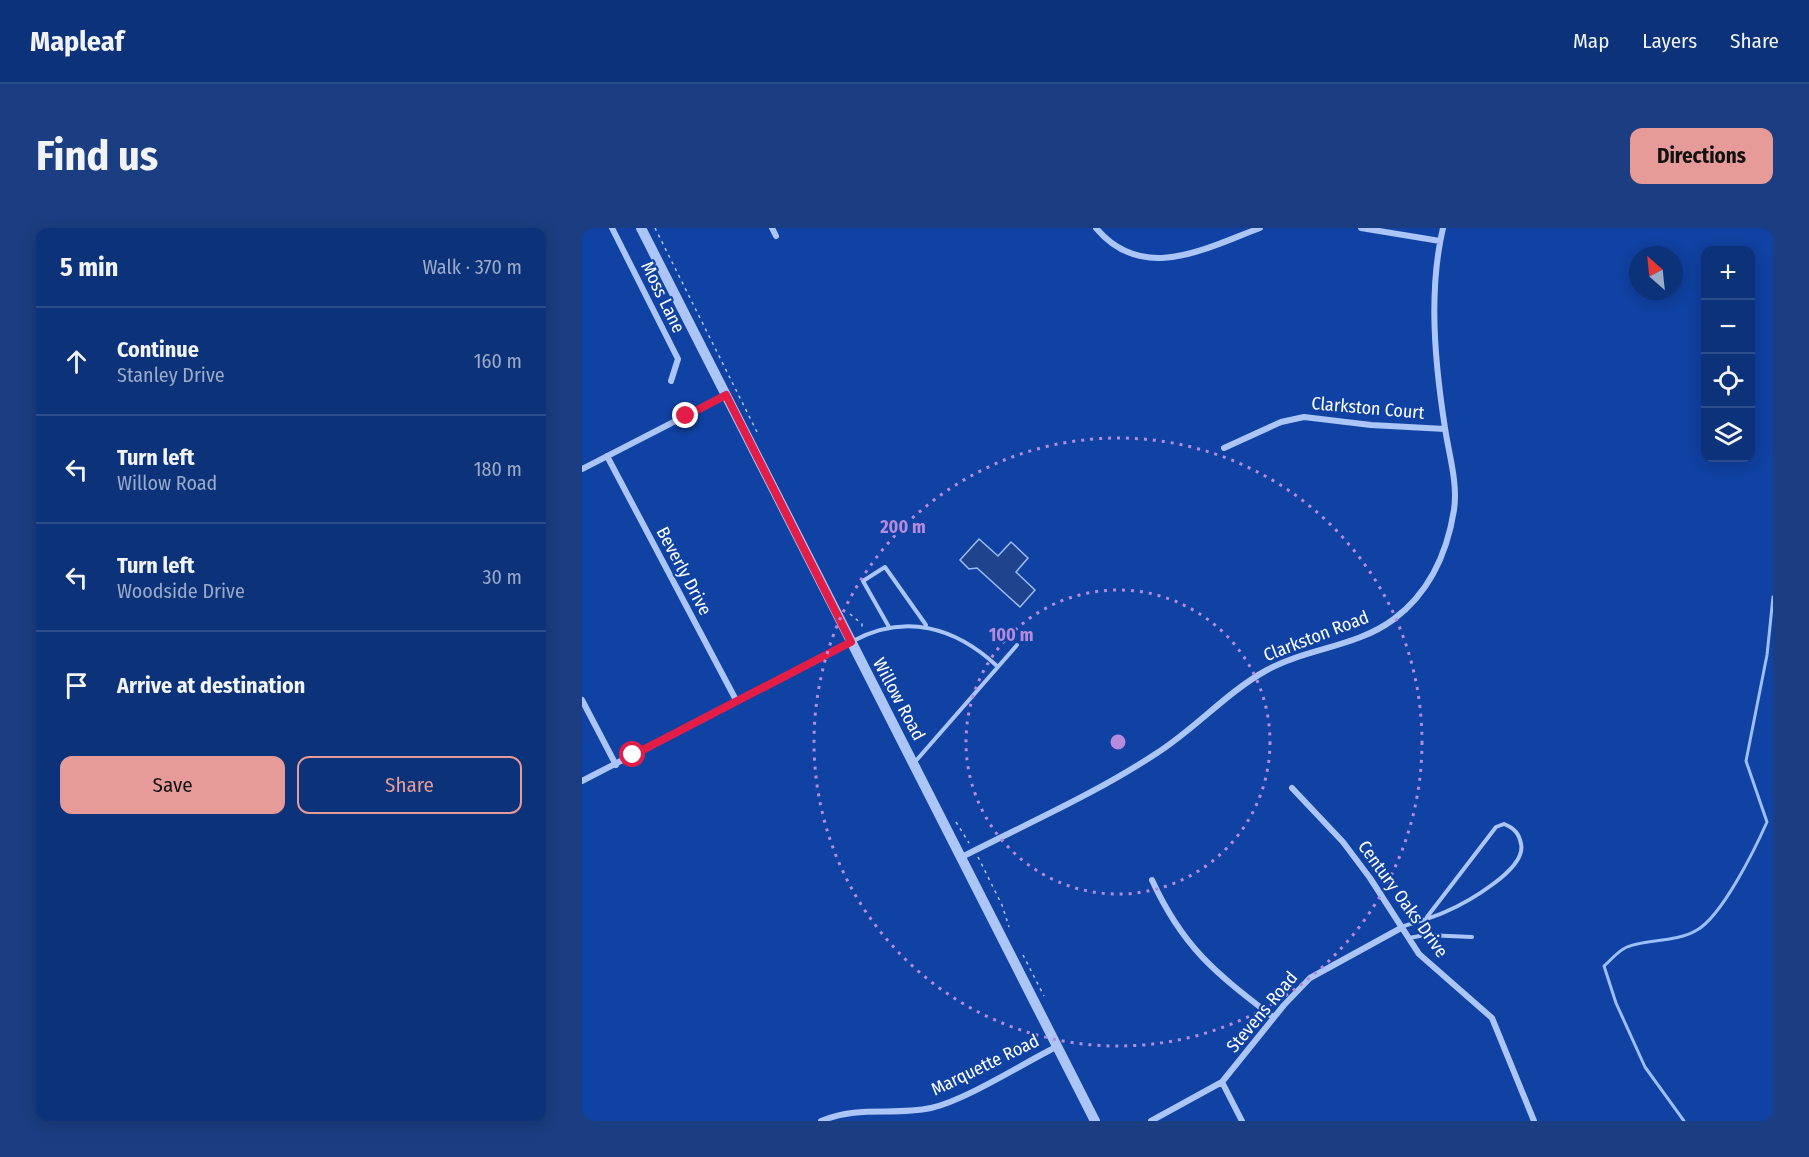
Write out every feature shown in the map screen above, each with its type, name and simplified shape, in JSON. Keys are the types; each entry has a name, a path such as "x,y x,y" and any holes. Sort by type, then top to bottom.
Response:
{"street":[{"name":"Moss Lane","path":"612,228 678,359 671,381"},
{"name":"Willow Road","path":"641,228 1095,1121"},
{"path":"772,228 776,237"},
{"path":"1096,228 1126,251 1153,258 1188,255 1260,228"},
{"path":"1361,228 1440,241"},
{"name":"Clarkston Road","path":"960,858 1136,767 1170,744 1253,677 1270,668 1358,638 1394,620 1429,583 1446,549 1455,492 1445,429 1435,326 1440,241 1443,228"},
{"path":"582,469 726,395"},
{"name":"Clarkston Court","path":"1224,448 1281,422 1304,417 1371,425 1445,429"},
{"name":"Beverly Drive","path":"607,456 736,700"},
{"path":"582,782 851,642"},
{"path":"582,700 616,765"},
{"name":"Century Oaks Drive","path":"1292,789 1343,842 1370,878 1408,938 1438,973 1480,1004 1492,1018 1534,1121"},
{"path":"1152,880 1162,901 1196,953 1219,975 1273,1017"},
{"name":"Stevens Road","path":"1151,1121 1222,1082 1273,1017 1310,978 1401,928"},
{"name":"Marquette Road","path":"821,1121 858,1110 921,1110 945,1104 1056,1047"},
{"path":"1222,1082 1242,1121"}],"lane":[{"path":"889,628 863,581 885,567 926,625"},
{"path":"851,642 862,636 889,628 926,625 974,647 997,666"},
{"path":"914,763 1017,645"},
{"path":"1401,928 1458,906 1505,874 1521,859 1522,848 1519,836 1513,828 1504,824 1496,827 1427,917"},
{"path":"1408,938 1425,935 1472,937"}],"path":[{"path":"655,228 760,438"},
{"path":"848,612 862,624 862,636"},
{"path":"951,815 993,888 1010,930"},
{"path":"1019,947 1044,996"}],"water":[{"path":"979,539 998,556 1011,542 1028,558 1016,572 1035,590 1020,607 977,568 969,569 960,560"}],"waterway":[{"path":"1684,1121 1645,1067 1616,1003 1604,966 1616,954 1632,945 1689,934 1707,922 1737,881 1767,822 1746,761 1767,655 1773,597"}],"route":[{"path":"633,755 851,642 726,395 686,416"}]}
